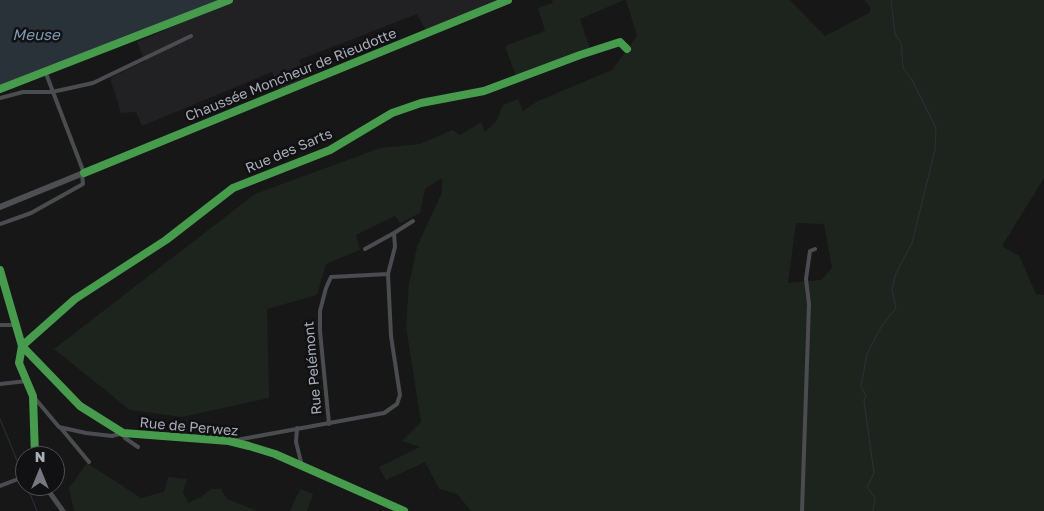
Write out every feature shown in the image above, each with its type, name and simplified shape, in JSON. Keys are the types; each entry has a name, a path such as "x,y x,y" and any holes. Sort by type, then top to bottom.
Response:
{"main road":[{"name":"Chaussée Moncheur de Rieudotte","path":"0,207 508,0"}],"street":[{"path":"0,98 23,92 52,92 92,83 191,36"},
{"name":"Rue des Sarts","path":"22,346 75,299 166,240 233,188 330,150 392,113 421,103 484,91 620,42 627,49"},
{"path":"0,224 31,213 83,184 83,174 45,71"},
{"path":"365,248 394,233 412,220"},
{"path":"329,424 384,413 397,404 400,395 391,336 388,274 395,247 394,233"},
{"path":"802,511 809,304 806,279 810,250 815,249"},
{"path":"0,270 22,346 19,363 32,396 34,446"},
{"name":"Rue Pelémont","path":"229,441 296,428 329,424 320,332 320,311 330,277 388,274"},
{"path":"0,325 16,325"},
{"name":"Rue de Perwez","path":"22,346 80,406 123,434 125,438 138,448"},
{"path":"0,384 27,381"},
{"path":"32,396 89,462"},
{"path":"60,427 112,436 123,434"},
{"name":"Rue Pelémont","path":"296,428 296,442 302,466"},
{"name":"Rue de Perwez","path":"123,434 229,441 275,454 404,511"},
{"path":"0,486 15,480"},
{"path":"52,496 63,511"}],"shaded area":[{"path":"234,0 508,0 427,33 417,14 299,60 307,77 279,89 272,72 142,126 136,112 121,113 110,78 145,61 137,42"},
{"path":"552,0 624,0 580,19 590,49 516,76 505,46 545,31 538,8 553,3"},
{"path":"626,0 790,0 825,36 869,13 871,8 864,0 1044,0 1044,178 1002,246 1019,256 1036,294 1044,295 1044,511 471,511 457,494 439,489 425,462 386,480 379,467 420,447 402,441 421,422 406,327 409,284 417,247 442,192 442,178 425,189 420,213 400,223 395,216 356,235 360,250 326,264 317,295 267,309 269,398 182,417 130,410 54,349 255,194 380,148 420,144 452,130 460,135 481,122 485,132 497,120 503,105 518,99 523,111 538,101 612,70 637,36","holes":["796,223 824,224 832,268 821,280 788,283"]},
{"path":"87,463 141,498 164,492 168,477 187,479 183,492 188,503 201,497 211,489 221,489 227,499 258,511 74,511 69,488"},
{"path":"300,489 313,494 307,511 290,511"}],"water":[{"name":"Meuse","path":"0,0 221,0 0,87"}],"waterway":[{"path":"873,511 875,498 867,487 874,473 864,401 866,396 861,386 867,354 881,327 896,308 892,290 896,273 912,243 935,150 936,128 911,78 903,68 901,43 895,34 891,0"},
{"path":"0,419 15,456"},
{"path":"31,496 37,511"}],"cycle path":[{"path":"0,89 229,0"},
{"path":"84,173 508,0"},
{"path":"22,346 75,299 166,240 233,188 330,150 392,113 421,103 484,91 620,42 627,49"},
{"path":"0,270 22,346"},
{"path":"22,346 80,406 123,433 229,441 249,446 275,454 404,511"},
{"path":"22,346 19,363 33,396 35,446"}]}
